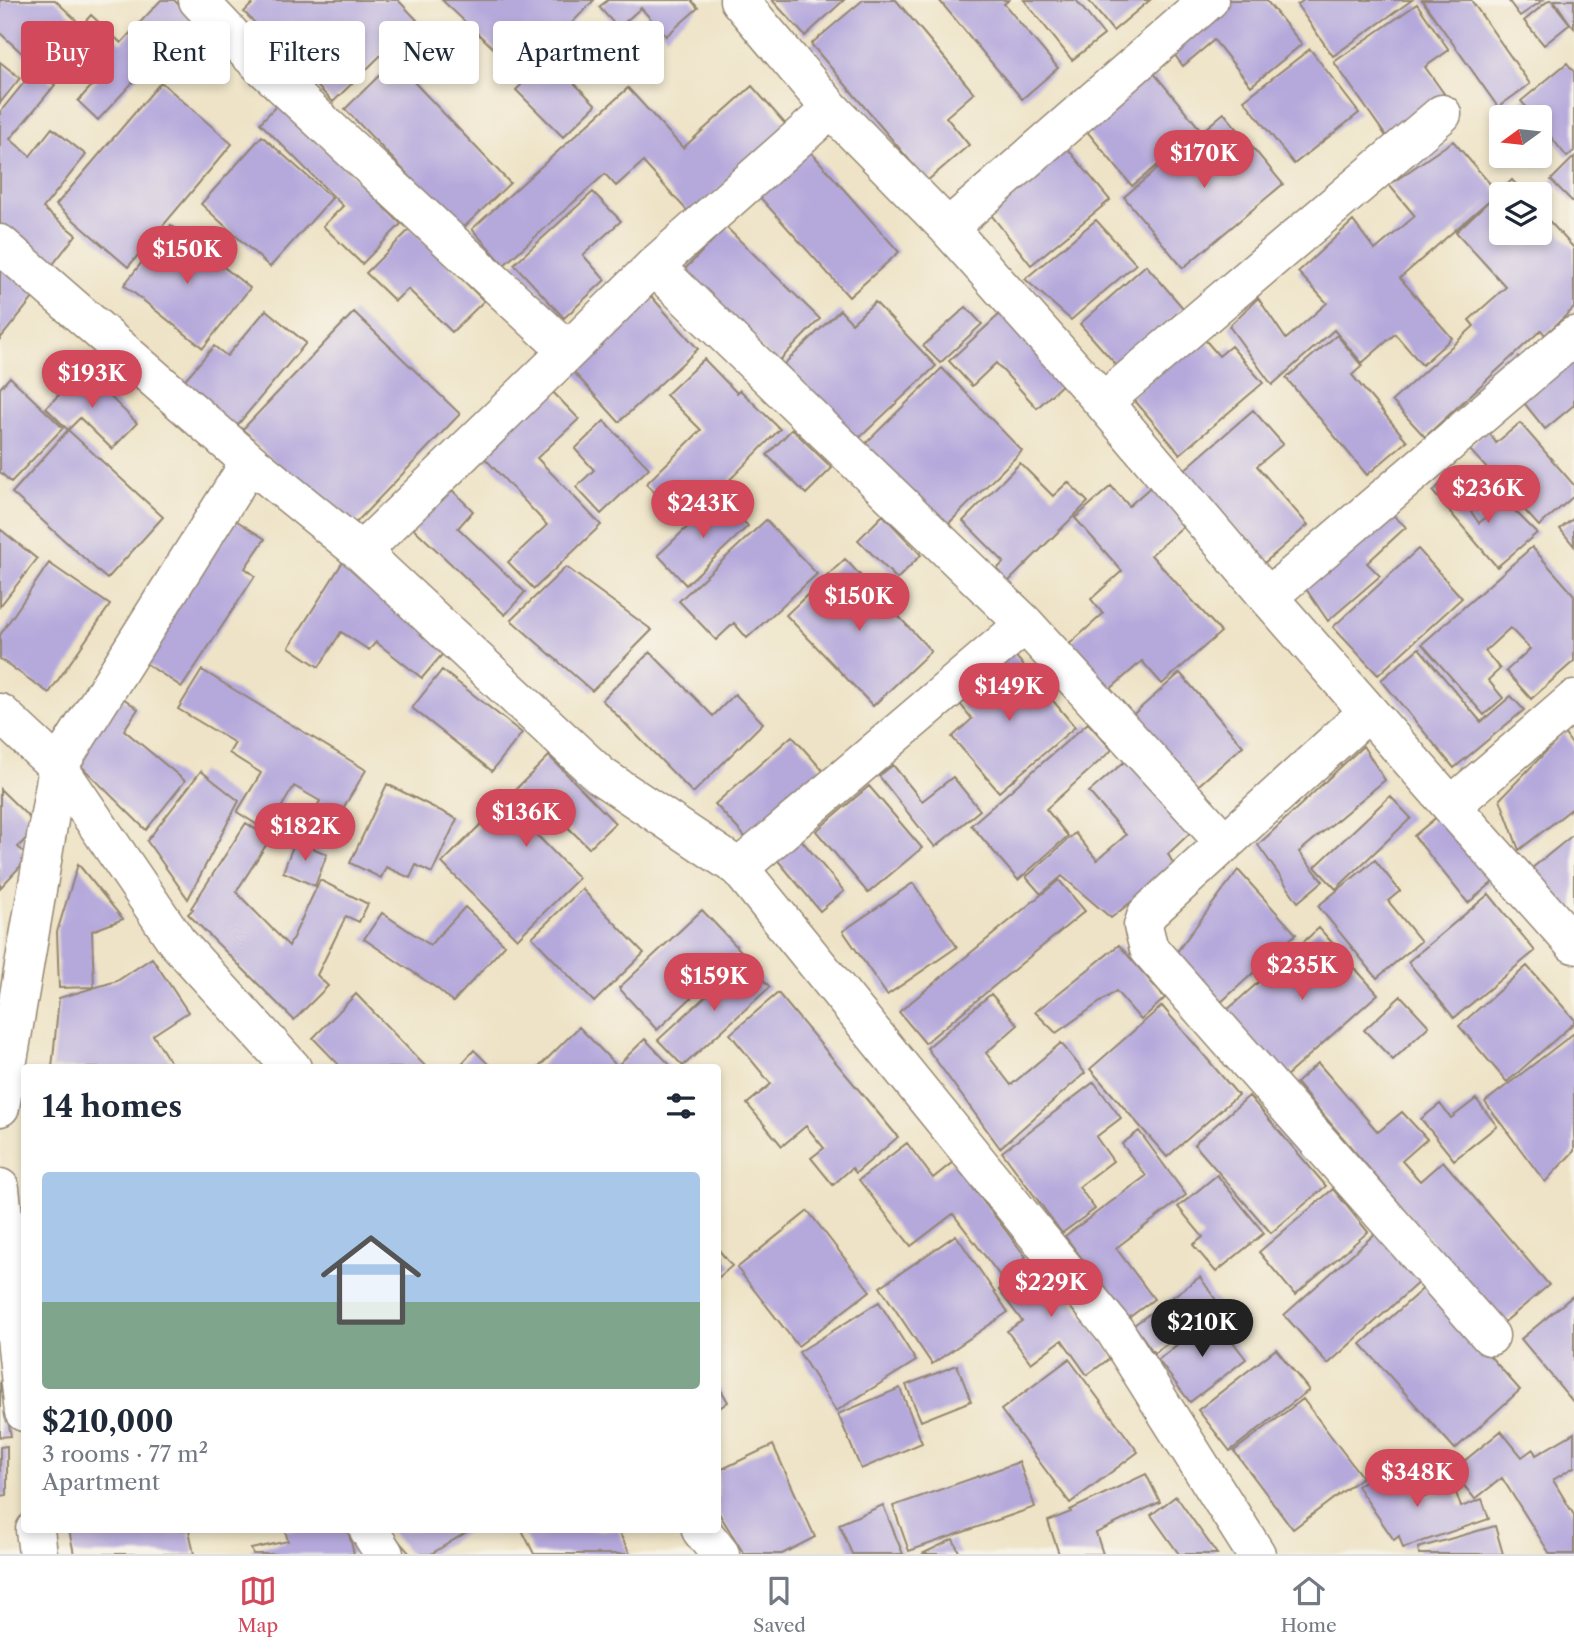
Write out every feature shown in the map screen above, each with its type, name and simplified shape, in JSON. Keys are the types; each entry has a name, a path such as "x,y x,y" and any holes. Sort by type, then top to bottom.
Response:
{"street":[{"path":"198,0 247,52 568,351"},
{"path":"739,0 831,109 948,228 1103,401 1268,597 1574,944"},
{"path":"948,228 1209,0"},
{"path":"360,552 654,266 831,109"},
{"path":"1103,401 1442,114"},
{"path":"0,244 250,462 360,552 601,776 739,868 1115,1331 1256,1554"},
{"path":"654,266 1024,624 1225,843"},
{"path":"1268,597 1574,336"},
{"path":"0,1107 58,766 250,462"},
{"path":"739,868 1024,624"},
{"path":"1451,806 1574,700"},
{"path":"1368,712 1147,914 1143,926 1149,949 1490,1336"},
{"path":"0,713 58,766 177,942 288,1064"},
{"path":"0,1162 21,1248"},
{"path":"0,1188 21,1384"},
{"path":"35,1533 38,1554"},
{"path":"371,1533 384,1554"},
{"path":"703,1533 720,1554"}],"building":[{"path":"0,0 55,0 76,20 21,21 21,52 0,33"},
{"path":"161,0 174,0 192,18 189,21 141,21"},
{"path":"256,0 398,0 417,20 379,21 379,57 365,71 365,21 253,21 244,12"},
{"path":"442,0 594,0 574,21 493,21 493,48 479,35 479,21 464,21"},
{"path":"608,0 691,0 698,8 666,36 664,21 653,21 641,8 626,21 612,21 599,7"},
{"path":"772,0 844,0 805,36"},
{"path":"863,0 896,0 974,93 946,117 969,145 927,181 811,44"},
{"path":"939,0 1009,0 1004,4 1058,68 1022,99"},
{"path":"1024,0 1076,0 1104,35 1072,60"},
{"path":"1088,0 1150,0 1113,31"},
{"path":"1223,0 1266,0 1302,44 1251,86 1214,40 1183,66 1168,46"},
{"path":"1304,0 1412,0 1333,56 1297,5"},
{"path":"1422,0 1471,0 1530,84 1501,105 1497,105"},
{"path":"1508,0 1543,0 1520,16"},
{"path":"1549,0 1570,24 1544,45 1524,21"},
{"path":"1554,0 1574,0 1574,28 1569,22"},
{"path":"1417,4 1449,50 1425,67 1445,95 1386,136 1334,62"},
{"path":"91,15 97,21 86,21"},
{"path":"128,35 128,84 131,84 98,120 78,101 93,84 114,84 114,36 121,43"},
{"path":"1310,49 1359,113 1294,164 1244,100"},
{"path":"0,62 20,78 0,103"},
{"path":"1567,63 1574,72 1574,151 1567,157 1552,138 1552,105 1524,105 1521,101"},
{"path":"1148,66 1201,130 1132,186 1080,123"},
{"path":"379,76 379,84 416,84 510,183 461,230 345,109"},
{"path":"23,84 54,84 10,139 30,156 52,128 86,155 43,208 76,235 50,268 0,227 0,112"},
{"path":"159,84 163,84 232,144 128,267 56,205"},
{"path":"315,84 351,84 333,102"},
{"path":"522,84 575,84 596,105 563,137 516,90"},
{"path":"752,86 788,127 691,215 643,162 616,186 605,174 504,265 472,229 628,88 683,148"},
{"path":"279,103 401,224 362,264 323,226 343,206 260,123"},
{"path":"1224,113 1283,184 1183,268 1124,197"},
{"path":"262,136 332,198 270,267 201,204"},
{"path":"1453,141 1489,183 1489,200 1400,278 1452,338 1422,365 1395,334 1362,363 1334,330 1272,385 1229,326 1258,298 1286,339 1327,303 1298,272 1353,221 1375,250 1415,216 1389,185"},
{"path":"1062,142 1110,200 1031,265 984,206"},
{"path":"809,150 899,252 849,297 758,195"},
{"path":"1574,157 1574,203 1551,180"},
{"path":"593,192 621,221 583,255 605,280 564,318 514,264"},
{"path":"1489,201 1489,245 1552,245 1552,224 1574,248 1574,308 1545,335 1541,330 1425,437 1392,401 1474,326 1469,320 1506,287 1456,232"},
{"path":"1096,220 1136,264 1071,320 1025,279"},
{"path":"171,225 250,288 203,348 124,285"},
{"path":"726,227 820,319 777,363 683,271"},
{"path":"411,228 484,301 452,332 408,289 395,301 366,273"},
{"path":"0,252 42,287 0,339"},
{"path":"1146,265 1183,308 1118,367 1080,324"},
{"path":"650,295 698,349 619,422 570,368"},
{"path":"875,302 936,366 856,441 784,364 840,310 852,323"},
{"path":"966,307 982,324 940,363 923,346"},
{"path":"266,310 306,343 235,428 181,384 214,346 227,356"},
{"path":"354,312 460,414 347,532 242,430"},
{"path":"1001,313 1065,382 1037,408 996,363 972,386 949,361"},
{"path":"1201,335 1219,356 1231,346 1263,383 1180,454 1131,396"},
{"path":"1337,335 1362,366 1352,375 1407,441 1367,475 1286,378"},
{"path":"1574,356 1574,405 1545,429 1520,398"},
{"path":"704,359 737,393 740,390 780,429 686,524 646,484 701,430 666,395"},
{"path":"942,368 1022,451 944,528 864,445"},
{"path":"83,370 137,423 112,449 80,418 68,430 46,408"},
{"path":"10,377 63,428 11,482 0,472 0,388"},
{"path":"547,386 579,419 537,458 601,525 534,589 508,562 547,525 478,451"},
{"path":"1253,410 1283,444 1257,466 1308,525 1263,564 1183,471"},
{"path":"604,421 649,468 601,514 576,487 594,470 575,449"},
{"path":"1520,423 1574,485 1574,496 1539,526 1469,449 1486,428 1496,443"},
{"path":"792,429 832,468 806,494 767,455"},
{"path":"68,430 163,517 107,579 12,493"},
{"path":"1020,463 1053,496 1068,482 1088,502 1005,585 993,573 1004,562 963,521"},
{"path":"1446,477 1479,523 1505,501 1537,533 1497,567 1433,492"},
{"path":"1155,483 1189,521 1151,555 1221,632 1162,684 1142,661 1107,692 1066,647 1103,614 1091,599 1122,571 1075,518 1111,486 1129,506"},
{"path":"448,486 473,511 458,528 525,592 505,615 410,525"},
{"path":"720,496 748,526 686,585 658,555"},
{"path":"1384,507 1406,527 1367,563 1380,576 1328,621 1304,586"},
{"path":"883,515 921,555 897,579 858,540"},
{"path":"1574,518 1574,546 1560,529"},
{"path":"234,519 265,539 245,568 255,576 182,687 142,661"},
{"path":"766,520 817,574 747,638 734,623 716,640 679,601"},
{"path":"0,529 37,559 0,606"},
{"path":"1532,547 1574,595 1574,661 1531,699 1506,671 1530,649 1510,628 1485,651 1500,669 1488,680 1503,698 1484,715 1422,644"},
{"path":"1418,549 1462,598 1378,675 1333,627"},
{"path":"845,559 931,651 873,706 786,615"},
{"path":"344,560 446,650 422,678 376,642 369,650 341,632 319,667 289,647"},
{"path":"49,563 110,605 49,693 0,659 0,635"},
{"path":"566,567 652,630 592,691 511,620"},
{"path":"1419,648 1481,722 1511,696 1524,710 1454,768 1381,680"},
{"path":"650,652 713,716 735,694 763,723 693,793 602,700"},
{"path":"1013,653 1075,727 999,792 952,737 972,719 957,700"},
{"path":"202,670 366,770 329,832 309,820 320,801 294,786 267,831 237,812 261,773 229,753 235,743 178,709"},
{"path":"442,670 522,733 492,771 412,708"},
{"path":"1180,673 1243,746 1192,791 1129,718"},
{"path":"119,695 138,709 124,730 185,781 146,830 74,759"},
{"path":"1088,723 1112,750 1046,809 1068,836 1018,880 971,825"},
{"path":"1564,733 1574,747 1574,807 1519,850 1500,799"},
{"path":"792,736 825,773 749,841 715,804"},
{"path":"1363,746 1385,780 1299,852 1323,881 1298,902 1258,845"},
{"path":"549,756 615,823 589,848 545,805 526,824 579,878 517,939 442,863"},
{"path":"1130,757 1192,831 1168,854 1175,867 1111,918 1062,876 1041,894 1026,877 1075,833 1097,860 1126,835 1089,792"},
{"path":"893,765 922,801 953,777 980,810 935,847 879,776"},
{"path":"201,771 239,801 188,899 147,841"},
{"path":"387,784 457,819 432,873 416,865 410,878 386,867 381,878 350,863"},
{"path":"869,786 922,848 868,893 816,831"},
{"path":"0,789 38,826 18,847 29,857 0,888"},
{"path":"1390,796 1411,818 1336,889 1315,867"},
{"path":"1439,815 1493,882 1468,903 1414,836"},
{"path":"246,823 270,839 236,892 289,946 320,880 368,904 359,922 346,916 317,975 328,986 294,1020 188,914"},
{"path":"1574,834 1574,921 1531,869"},
{"path":"798,836 844,891 820,911 775,857"},
{"path":"295,841 327,854 315,886 283,872"},
{"path":"1375,860 1400,891 1388,901 1421,941 1377,978 1318,906"},
{"path":"78,864 123,919 92,931 94,987 59,988 57,932"},
{"path":"1238,870 1296,934 1219,1004 1173,957"},
{"path":"1059,880 1085,911 925,1043 899,1012"},
{"path":"913,883 957,947 887,995 843,931"},
{"path":"582,889 644,953 594,1002 532,937"},
{"path":"1489,894 1535,951 1454,1018 1408,962"},
{"path":"465,907 505,945 453,1002 364,939 382,913 430,945"},
{"path":"702,910 741,951 657,1030 619,988"},
{"path":"1319,928 1378,994 1285,1077 1226,1011"},
{"path":"1119,945 1165,998 1141,1020 1116,991 1056,1033 1035,1012"},
{"path":"152,958 188,1012 153,1035 171,1064 52,1064 59,998 117,981"},
{"path":"745,960 770,987 685,1064 681,1064 658,1040"},
{"path":"1527,966 1574,1019 1574,1023 1507,1082 1459,1026"},
{"path":"778,993 898,1137 856,1173 852,1168 833,1185 811,1158 824,1148 806,1126 782,1146 747,1104 771,1084 730,1034"},
{"path":"356,994 423,1064 338,1064 313,1038"},
{"path":"991,994 1018,1025 986,1053 1011,1085 1061,1043 1085,1073 1000,1148 927,1048"},
{"path":"1401,996 1429,1026 1393,1060 1364,1030"},
{"path":"1162,1006 1238,1095 1167,1157 1090,1069"},
{"path":"579,1027 615,1064 542,1064"},
{"path":"1574,1033 1574,1151 1545,1182 1485,1102"},
{"path":"645,1039 669,1064 619,1064"},
{"path":"474,1050 488,1064 462,1064"},
{"path":"1318,1063 1378,1132 1402,1112 1427,1139 1402,1161 1420,1181 1443,1161 1549,1285 1502,1324 1296,1083"},
{"path":"1094,1082 1121,1118 1096,1137 1113,1161 1079,1187 1095,1209 1062,1233 1002,1152"},
{"path":"1249,1096 1326,1186 1271,1233 1194,1144"},
{"path":"1476,1099 1497,1126 1454,1160 1421,1119 1440,1104 1451,1118"},
{"path":"1139,1131 1186,1195 1116,1248 1154,1299 1127,1319 1065,1236 1146,1176 1122,1144"},
{"path":"907,1143 933,1178 953,1162 1026,1257 1001,1277 953,1214 911,1246 859,1180"},
{"path":"1217,1175 1264,1233 1216,1272 1193,1245 1203,1237 1178,1207"},
{"path":"1333,1189 1368,1232 1295,1295 1259,1252"},
{"path":"808,1211 870,1291 798,1346 737,1268"},
{"path":"1377,1232 1421,1280 1328,1364 1284,1315"},
{"path":"956,1235 1008,1312 932,1364 880,1287"},
{"path":"721,1253 732,1266 721,1275"},
{"path":"1041,1259 1113,1356 1087,1375 1062,1340 1031,1363 1007,1331 1022,1321 999,1290"},
{"path":"1200,1277 1220,1306 1154,1353 1134,1325"},
{"path":"1427,1285 1520,1390 1455,1449 1361,1344"},
{"path":"1574,1295 1574,1403 1521,1339"},
{"path":"879,1302 916,1361 836,1411 799,1352"},
{"path":"1213,1316 1246,1359 1190,1402 1158,1360"},
{"path":"1276,1349 1309,1390 1230,1451 1198,1410"},
{"path":"1069,1359 1138,1452 1070,1503 1001,1410"},
{"path":"957,1365 971,1401 921,1421 906,1385"},
{"path":"1,1383 11,1436 0,1437"},
{"path":"900,1388 922,1443 861,1469 838,1414"},
{"path":"721,1390 728,1402 721,1407"},
{"path":"1303,1399 1362,1477 1293,1529 1234,1451"},
{"path":"1501,1431 1522,1457 1533,1449 1536,1455 1574,1433 1574,1467 1553,1480 1574,1515 1574,1554 1550,1554 1502,1478 1475,1499 1452,1471"},
{"path":"773,1445 815,1537 782,1554 744,1554 721,1517 721,1470"},
{"path":"7,1446 7,1495 0,1496 0,1447"},
{"path":"1019,1462 1035,1507 909,1551 893,1506"},
{"path":"1393,1462 1418,1499 1454,1487 1461,1507 1482,1499 1489,1519 1403,1548 1399,1536 1394,1540 1357,1486"},
{"path":"1146,1474 1160,1502 1096,1533 1103,1554 1059,1554 1048,1521"},
{"path":"1176,1496 1217,1554 1179,1554 1151,1515"},
{"path":"883,1505 903,1554 852,1554 839,1524"},
{"path":"1495,1526 1503,1554 1419,1554 1418,1548"},
{"path":"70,1533 190,1533 194,1554 74,1554"},
{"path":"286,1533 349,1533 354,1554 253,1554 251,1549 288,1541"},
{"path":"392,1533 465,1533 431,1554 410,1554"},
{"path":"524,1533 620,1533 630,1554 534,1554"},
{"path":"953,1539 960,1554 922,1554"}]}
